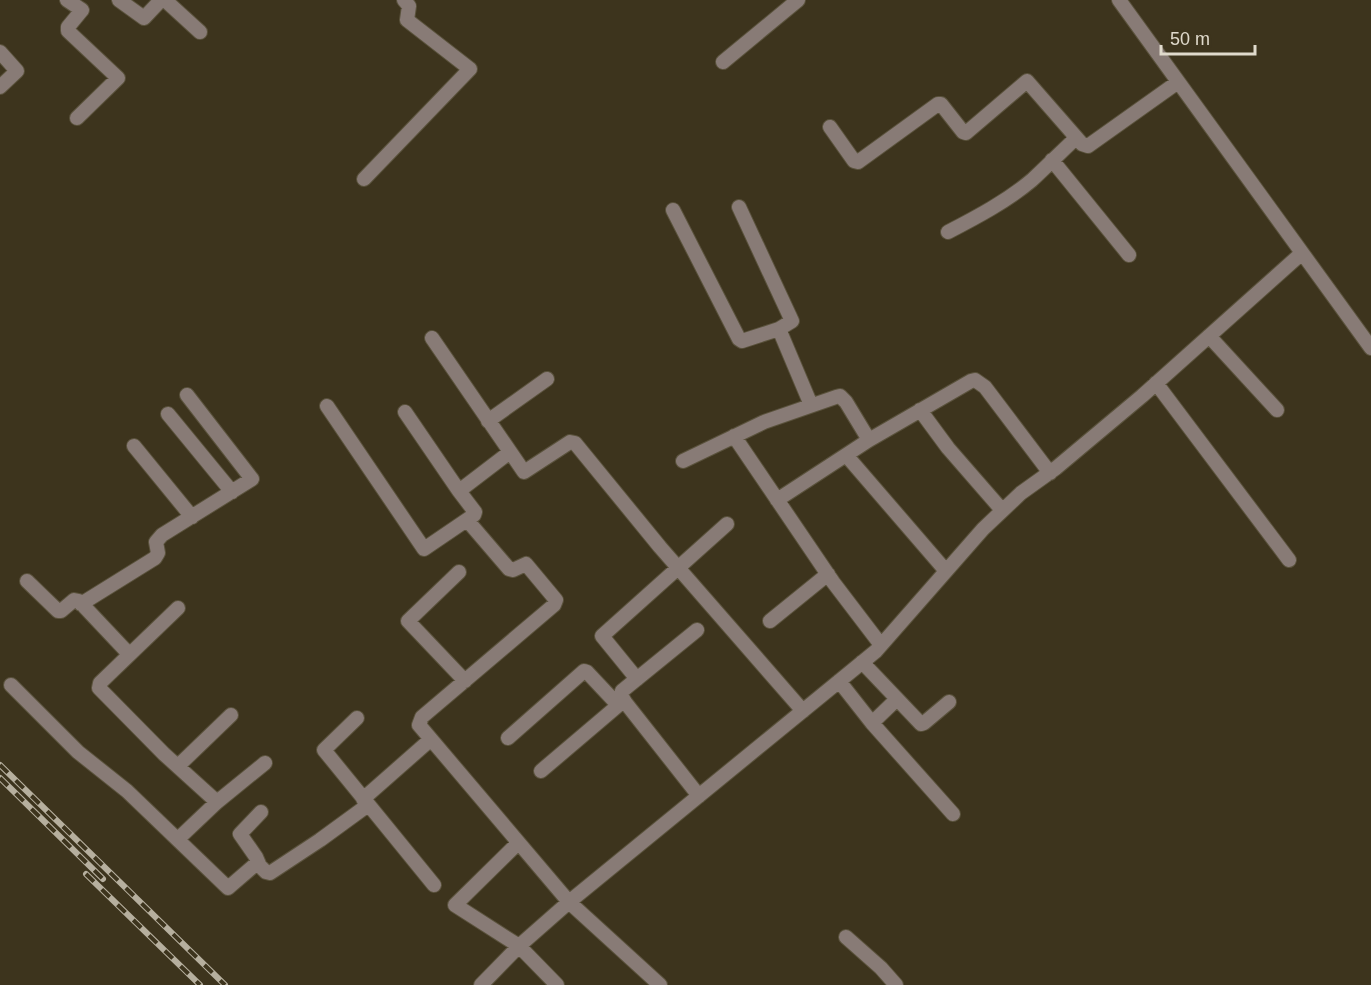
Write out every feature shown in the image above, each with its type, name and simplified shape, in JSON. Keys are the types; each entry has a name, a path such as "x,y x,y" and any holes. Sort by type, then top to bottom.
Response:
{"street":[{"path":"119,0 144,18 160,0"},
{"path":"165,0 200,32"},
{"path":"364,179 470,69 407,20 409,6 404,0"},
{"path":"723,62 798,0"},
{"path":"1119,0 1371,348"},
{"path":"74,2 82,13 68,27 68,31 118,78 77,118"},
{"path":"0,52 17,71 0,87"},
{"path":"830,127 854,161 858,162 938,104 941,104 966,133 1027,81 1076,138 1083,145 1088,146 1178,82"},
{"path":"948,232 984,213 1012,194 1076,138"},
{"path":"1052,160 1129,255"},
{"path":"673,210 742,341 779,329 792,320 739,207"},
{"path":"481,985 519,946 569,902 862,662 881,645 1002,510 1021,493 1050,473 1156,383 1302,253"},
{"path":"779,329 811,405"},
{"path":"1209,336 1276,410"},
{"path":"432,338 525,473 570,442 575,443 677,567 803,711"},
{"path":"488,421 548,379"},
{"path":"777,500 869,440 970,381 981,382 1050,473"},
{"path":"1156,383 1289,560"},
{"path":"81,604 155,558 158,553 156,544 158,539 251,481 252,477 188,395"},
{"path":"683,461 734,435 836,397 844,398 869,440"},
{"path":"327,406 423,548 426,549 475,512 405,412"},
{"path":"920,410 955,457 1002,510"},
{"path":"168,414 232,492"},
{"path":"734,435 828,574 881,645"},
{"path":"134,447 192,517"},
{"path":"459,491 510,452"},
{"path":"846,455 946,571"},
{"path":"467,520 509,569 513,570 526,564 556,600 554,605 422,717 419,725 569,902 660,985"},
{"path":"637,678 603,639 603,636 727,524"},
{"path":"459,572 408,621 465,681"},
{"path":"770,621 828,574"},
{"path":"27,581 57,611 61,611 74,600 81,604 129,654"},
{"path":"178,608 99,683 99,688 217,802"},
{"path":"621,704 621,692 697,630"},
{"path":"862,662 922,724 949,702"},
{"path":"508,738 584,671 621,704 699,796"},
{"path":"839,681 872,723 953,814"},
{"path":"11,685 78,752 127,791 228,888 257,863 259,864"},
{"path":"872,723 897,699"},
{"path":"541,771 621,704"},
{"path":"178,766 231,715"},
{"path":"357,718 324,750 434,885"},
{"path":"261,812 240,834 259,864 270,873 320,840 365,802 430,740"},
{"path":"178,839 217,802 265,764"},
{"path":"518,843 455,905 519,946 557,985"},
{"path":"846,937 881,968 896,985"}],"railway":[{"path":"0,765 225,985"},
{"path":"0,778 103,879"},
{"path":"86,874 200,985"}]}
